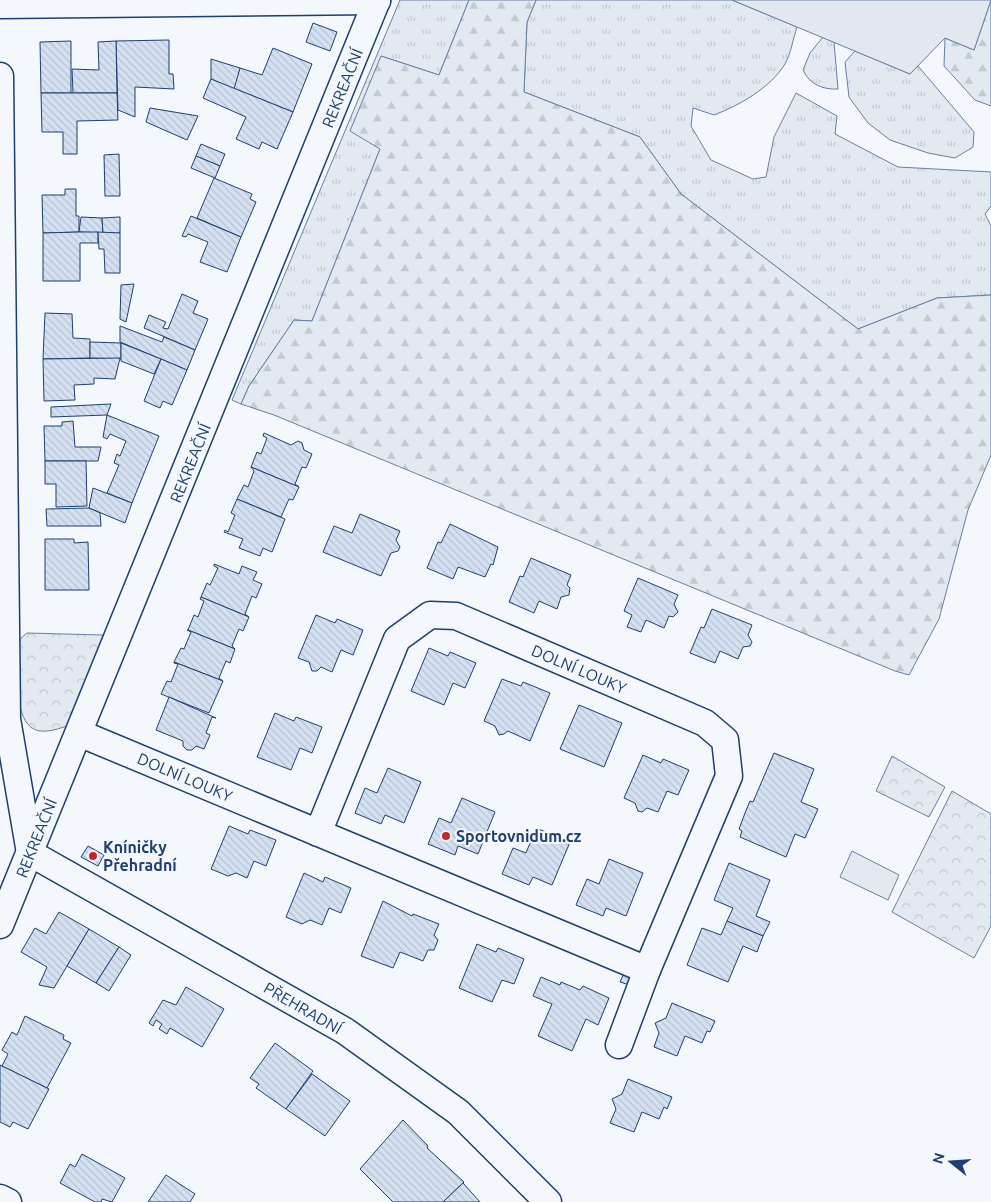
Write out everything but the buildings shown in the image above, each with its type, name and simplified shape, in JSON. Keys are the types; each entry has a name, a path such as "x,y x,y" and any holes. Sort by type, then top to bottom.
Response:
{"street":[{"path":"0,5 377,1"},
{"name":"REKREAČNÍ","path":"0,925 377,1"},
{"path":"0,76 7,719 30,853"},
{"name":"DOLNÍ LOUKY","path":"318,833 397,639 430,615 456,616 705,723 725,740 729,776 648,970 620,1045"},
{"name":"DOLNÍ LOUKY","path":"79,733 648,970"},
{"name":"PŘEHRADNÍ","path":"30,853 345,1031 458,1112 548,1202"},
{"path":"0,1198 8,1202"}],"green space":[{"path":"400,0 469,0 439,75 381,56 380,149 312,321 294,320 249,386 241,404 232,400"},
{"path":"469,0 536,0 527,22 524,92 640,137 681,194 858,329 937,298 991,295 991,455 968,510 939,619 909,675 895,671 274,415 241,404 249,386 294,320 312,321 380,149 350,131 381,56 439,75"},
{"path":"536,0 732,0 797,27 785,64 779,73 763,88 744,101 714,115 693,108 691,126 711,160 753,179 766,177 774,137 796,93 837,116 835,134 898,167 991,172 991,206 985,214 991,226 991,295 937,298 858,329 681,194 640,137 524,92 527,22"},
{"path":"991,0 991,106 975,100 944,66 945,38 974,50"},
{"path":"823,37 834,42 838,89 817,85 809,79 803,70 810,53"},
{"path":"855,51 910,74 918,66 974,132 973,147 955,158 928,153 890,140 868,123 849,97 845,62"},
{"path":"27,633 103,635 70,725 52,730 38,731 32,728 23,717 20,707 19,644 21,638"},
{"path":"892,756 945,787 929,817 876,791"},
{"path":"952,791 991,814 991,926 974,958 892,912"},
{"path":"852,851 899,875 888,900 840,877"}],"shaded area":[{"path":"732,0 991,0 974,50 945,38 910,74"}],"place":[{"name":"Sportovnidum.cz","path":"446,836"},
{"name":"Kníničky Přehradní","path":"93,856"}]}
